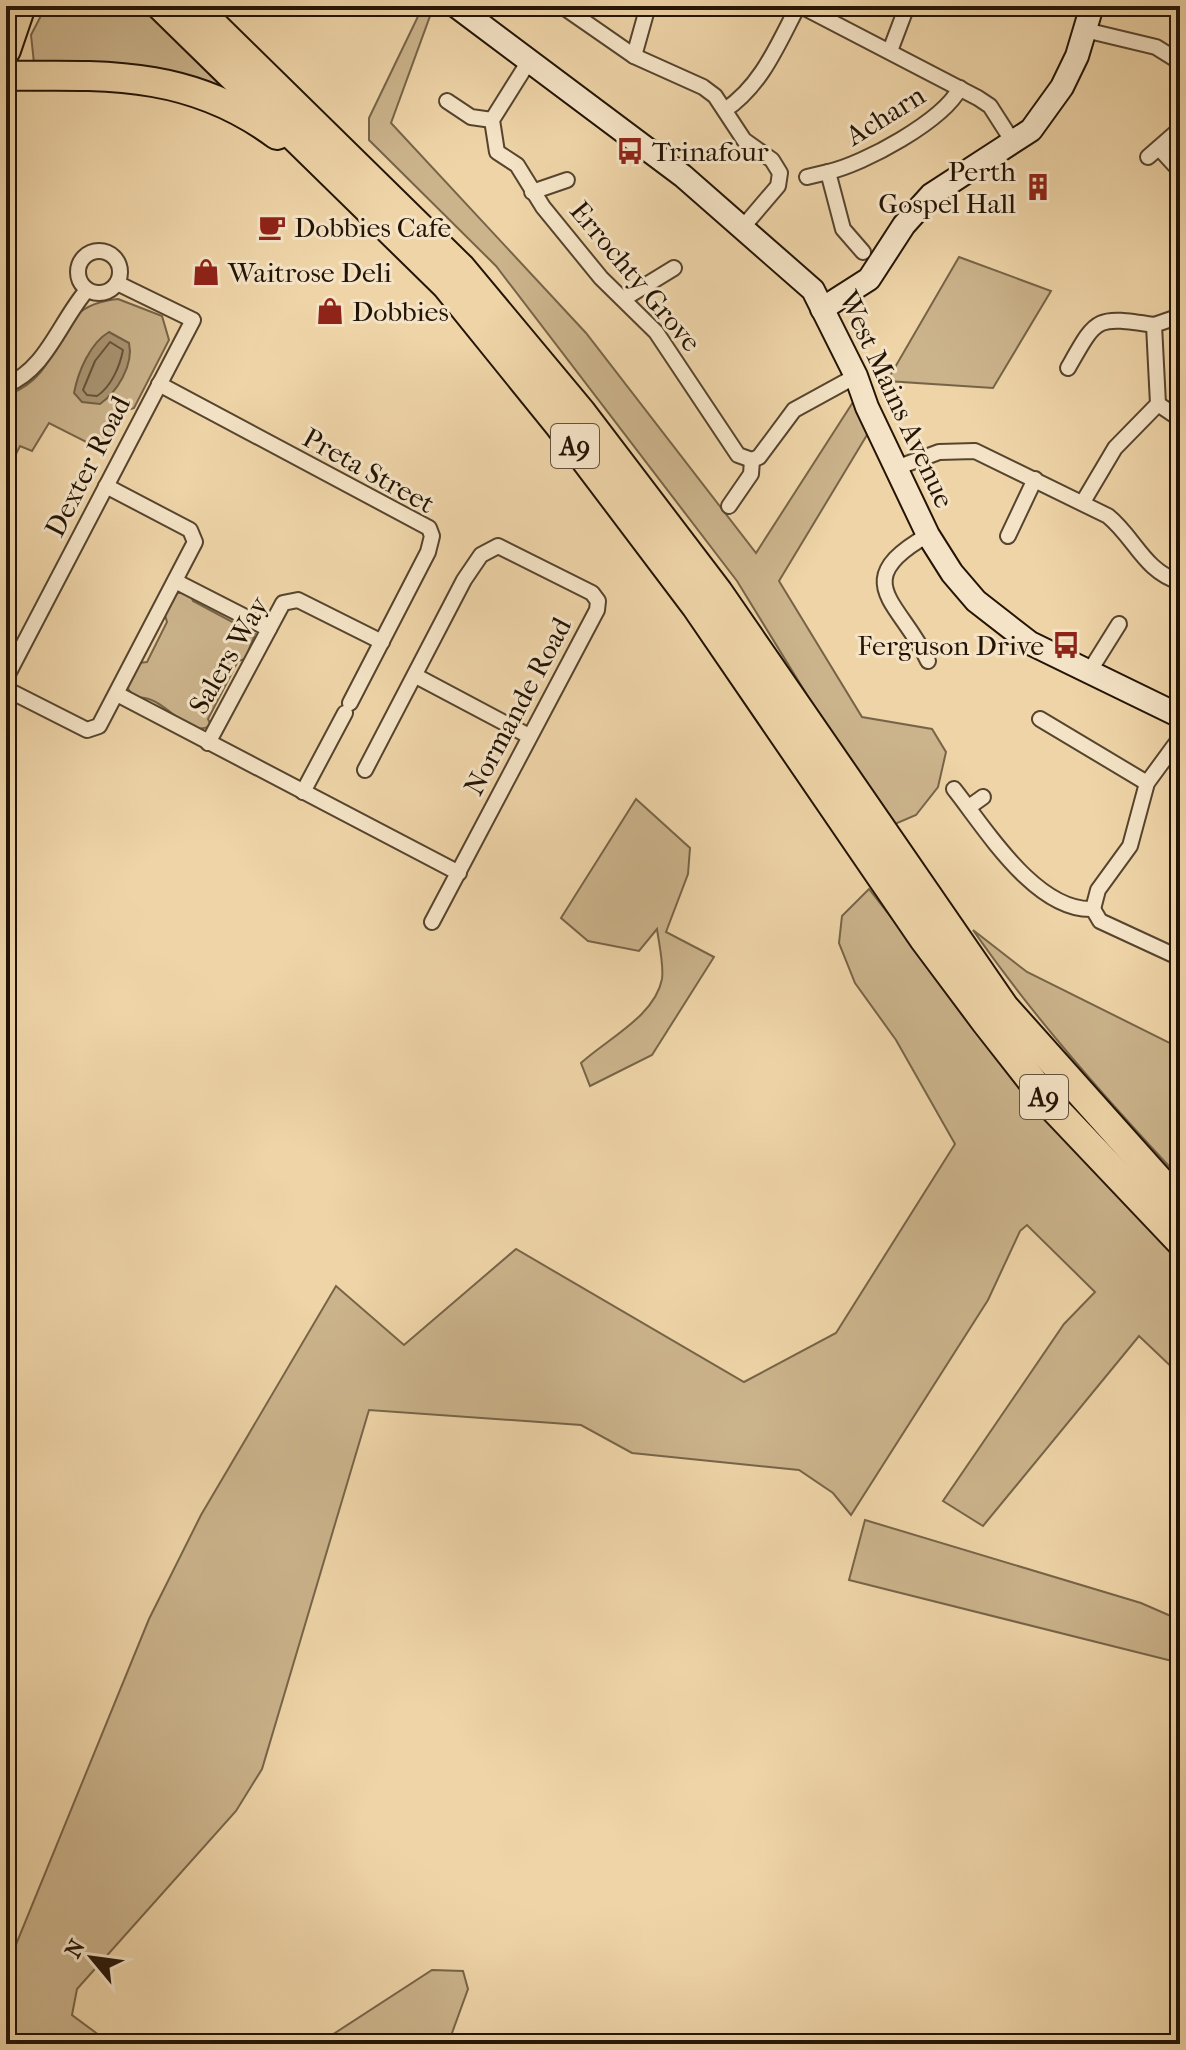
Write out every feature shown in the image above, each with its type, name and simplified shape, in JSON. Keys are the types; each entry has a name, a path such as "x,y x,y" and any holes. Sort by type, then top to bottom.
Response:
{"highway":[{"path":"6,17 20,6"},
{"path":"6,24 20,6"},
{"path":"6,50 20,6"},
{"name":"A9","path":"161,6 446,285 560,426 696,606 924,939 977,1010 1051,1105 1180,1241"},
{"name":"A9","path":"196,6 461,268 581,412 718,592 1004,1007 1180,1204"},
{"name":"A9","path":"6,76 134,77 201,92 260,122 348,188"}],"street":[{"path":"562,6 634,56 703,87 725,110 744,140 772,160 780,173 774,192 743,227"},
{"path":"634,56 648,6"},
{"path":"725,110 749,93 800,6 990,106 1013,142"},
{"path":"890,51 907,6"},
{"path":"822,309 869,279 904,225 931,195 1031,130 1056,97 1077,56 1092,6"},
{"name":"West Mains Avenue","path":"470,10 529,61 683,176 813,290 928,535 952,573 976,601 1030,643 1180,716"},
{"path":"1085,30 1156,47 1180,62"},
{"path":"447,101 471,117 492,120 529,61"},
{"name":"Acharn","path":"807,177 849,167 929,121 947,107 960,88"},
{"name":"Errochty Grove","path":"492,120 497,152 517,165 532,192 601,278 625,298 656,332 729,444 738,455 752,460"},
{"path":"1180,129 1154,153 1180,171"},
{"name":"Acharn","path":"828,172 843,229 863,252"},
{"path":"532,192 567,180"},
{"path":"91,252 105,252 115,259 120,271 117,283 107,292 87,290 79,280 78,267 91,252"},
{"path":"625,298 674,268"},
{"name":"Dexter Road","path":"6,678 193,320 117,283"},
{"path":"6,385 19,380 38,363 68,311 87,290"},
{"path":"1068,368 1096,325 1108,319 1154,325 1180,316"},
{"path":"1083,502 1115,448 1158,404 1154,325"},
{"path":"729,506 751,474 752,460 770,446 794,410 856,376"},
{"name":"Preta Street","path":"159,384 429,528 429,549 303,792"},
{"path":"1158,404 1180,419"},
{"path":"896,468 939,452 975,451 1083,502 1120,526 1146,562 1180,582"},
{"path":"1008,536 1035,479"},
{"path":"6,689 87,730 99,726 195,542 190,530 106,486"},
{"path":"928,535 896,554 885,584 886,596 919,639 928,661"},
{"name":"Normande Road","path":"365,770 464,580 488,548 498,546 592,593 598,601 597,610 432,922"},
{"path":"175,581 269,629"},
{"name":"Salers Way","path":"208,743 283,603 298,600 382,642"},
{"path":"1089,672 1119,624"},
{"path":"416,676 529,736"},
{"path":"117,694 459,873"},
{"path":"1040,719 1147,783"},
{"path":"1180,738 1147,783 1130,846 1098,890 1093,909 1100,921 1180,958"},
{"path":"954,789 1023,873 1040,888 1060,903 1093,909"},
{"path":"969,807 983,797"}],"shaded area":[{"path":"46,6 157,6 255,111 34,63 31,35"},
{"path":"423,6 429,6 430,16 391,123 586,333 756,553 855,399 870,430 779,581 862,717 932,729 946,752 938,787 916,815 888,827 737,581 496,266 369,140 369,118"},
{"path":"959,257 1051,291 993,388 887,381"},
{"path":"118,299 162,316 169,340 134,408 125,411 104,451 49,423 32,451 20,446 6,474 10,425 6,405 10,394 43,370 79,313 95,304"},
{"path":"176,593 190,593 193,601 255,634 245,659 238,661 208,719 211,725 202,728 184,722 156,702 135,698 126,686 138,663 147,662 167,622 164,612"},
{"path":"636,799 690,848 688,874 666,932 714,957 652,1055 590,1086 581,1063 640,1016 658,992 662,961 657,929 639,951 588,941 561,918"},
{"path":"869,889 1052,1124 1180,1248 1180,1375 1139,1336 983,1526 943,1501 1064,1324 1095,1292 1027,1225 1020,1231 988,1300 851,1515 833,1493 799,1470 632,1453 581,1425 369,1410 262,1769 236,1811 77,1989 72,2015 111,2044 6,2044 6,1969 149,1619 201,1515 336,1286 404,1345 516,1249 744,1382 836,1333 955,1144 896,1040 855,983 839,943 842,916"},
{"path":"973,930 1027,972 1180,1048 1180,1178 1072,1058"},
{"path":"865,1520 1141,1603 1180,1620 1180,1663 849,1580"},
{"path":"432,1970 463,1971 468,1989 448,2044 318,2044"}],"water":[{"path":"109,332 129,343 127,369 118,385 100,404 82,402 74,393 78,376 96,343"}],"place":[{"name":"Trinafour","path":"630,151"},
{"name":"Perth Gospel Hall","path":"1038,187"},
{"name":"Dobbies Cafe","path":"272,227"},
{"name":"Waitrose Deli","path":"206,272"},
{"name":"Dobbies","path":"330,311"},
{"name":"Ferguson Drive","path":"1066,645"}]}
